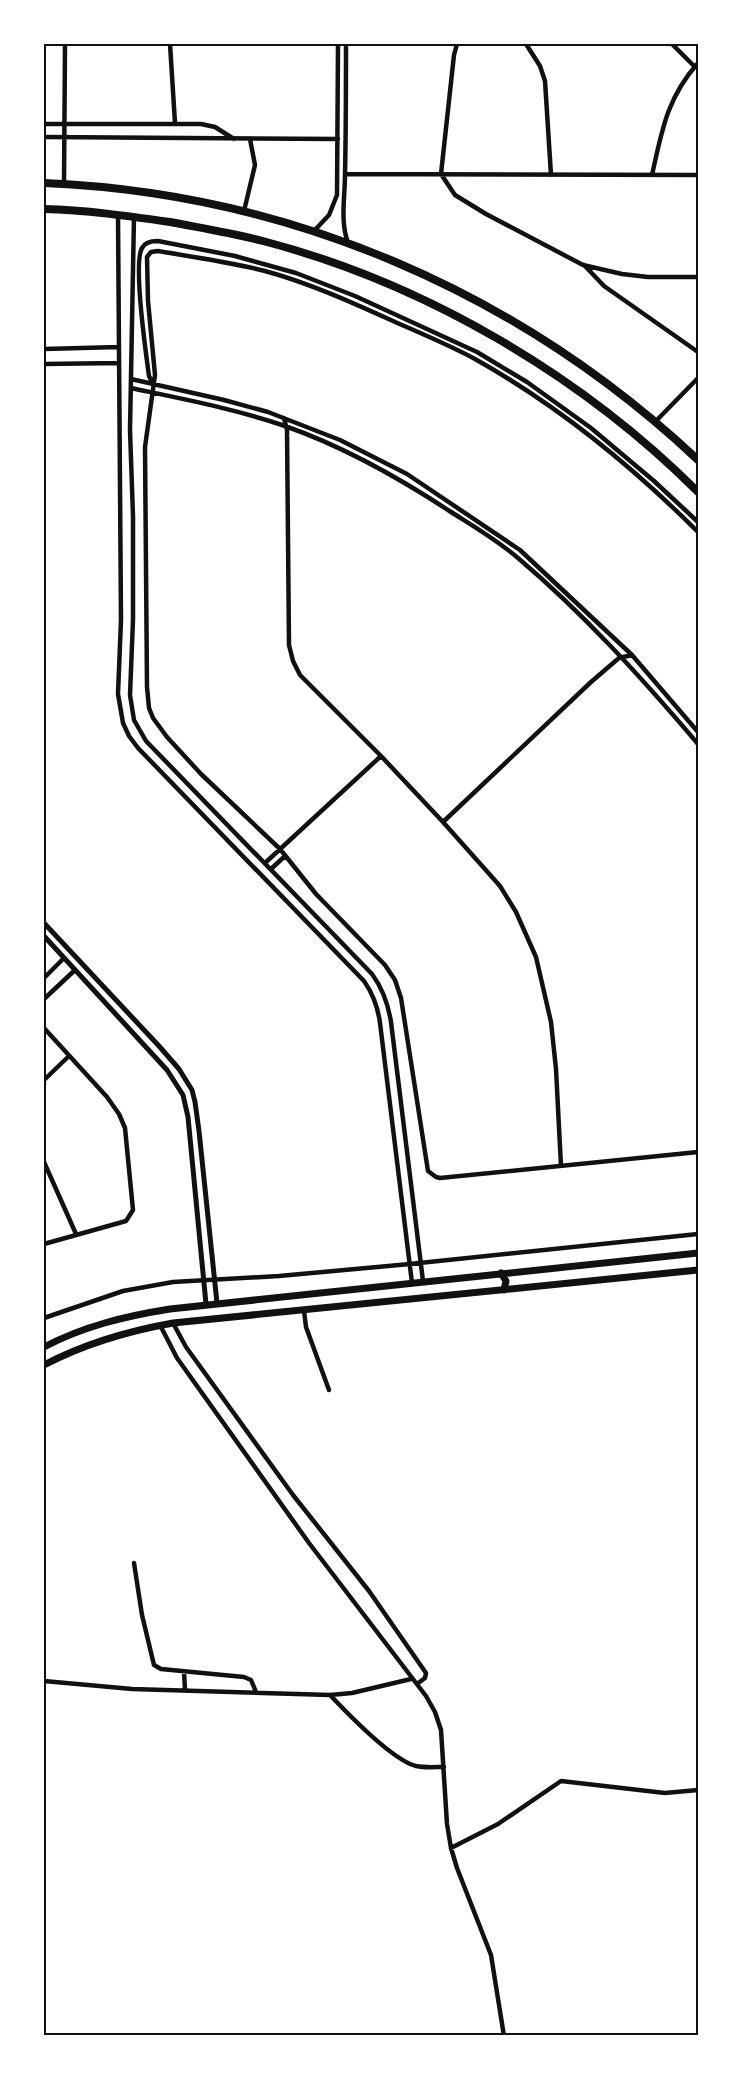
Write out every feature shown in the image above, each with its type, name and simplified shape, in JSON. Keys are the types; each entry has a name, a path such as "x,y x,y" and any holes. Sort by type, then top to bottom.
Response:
{"highway":[{"path":"44,183 141,193 244,211 314,231 434,278 507,317 587,368 699,460"},
{"path":"44,209 134,216 211,229 264,241 372,278 426,302 527,356 575,389 646,444 699,492"}],"main road":[{"path":"44,1347 95,1325 123,1317 206,1304 699,1254"},
{"path":"44,1365 99,1341 173,1323 699,1270"},
{"path":"517,1272 513,1282 518,1288"},
{"path":"501,1273 506,1281 504,1290"}],"street":[{"path":"64,184 65,44"},
{"path":"170,44 175,123"},
{"path":"314,231 329,215 337,195 338,44"},
{"path":"346,44 343,218 348,243"},
{"path":"457,44 441,174 455,195 478,210 583,265 648,277 699,277"},
{"path":"526,44 540,66 545,81 551,175"},
{"path":"652,175 667,113 677,92 697,65 672,44"},
{"path":"44,124 208,125 222,130 234,139"},
{"path":"44,137 338,139"},
{"path":"244,211 255,165 250,139"},
{"path":"345,174 699,175"},
{"path":"118,215 121,629 118,694 123,723 138,748 364,981 370,990 380,1023 412,1283"},
{"path":"134,216 130,415 133,620 130,695 134,720 146,741 372,974 385,996 390,1015 404,1116 423,1281"},
{"path":"153,384 149,376 141,302 140,260 144,246 158,241 236,256 296,273 355,296 469,348 527,382 591,428 699,522"},
{"path":"144,246 151,252 158,251 234,264 295,280 364,308 474,359 523,388 588,435 650,486 699,532"},
{"path":"151,252 147,261 148,302 155,375 146,433 144,470 147,698 158,727 201,774 280,849 316,894 385,965 395,980 402,998 426,1166 431,1174 440,1178 699,1152"},
{"path":"583,265 604,286 699,352"},
{"path":"119,337 131,338"},
{"path":"44,349 119,347"},
{"path":"44,364 119,363"},
{"path":"655,422 699,378"},
{"path":"131,380 231,401 284,418 332,436 373,455 417,480 504,537 537,565 632,655 699,732"},
{"path":"131,388 244,414 286,427 349,452 386,471 498,543 530,569 622,656 699,744"},
{"path":"119,416 130,415"},
{"path":"284,418 290,654 296,669 306,681 443,822 505,894 522,923 536,957 545,992 554,1048 561,1166"},
{"path":"443,822 591,682 622,656 632,655"},
{"path":"265,863 381,756"},
{"path":"271,869 285,856"},
{"path":"44,923 179,1069 192,1090 197,1114 217,1303"},
{"path":"44,936 174,1077 183,1095 188,1117 206,1304"},
{"path":"44,978 64,958"},
{"path":"44,999 75,970"},
{"path":"107,1004 114,998"},
{"path":"44,1028 112,1104 122,1121 125,1128 133,1206 132,1215 126,1221 44,1244"},
{"path":"44,1080 69,1056"},
{"path":"44,1162 76,1234"},
{"path":"44,1318 123,1291 173,1282 279,1276 410,1264 699,1233"},
{"path":"304,1311 306,1327 329,1390"},
{"path":"173,1323 182,1342 207,1377 293,1495 369,1591 426,1673 425,1678 417,1684"},
{"path":"160,1326 177,1358 309,1543 426,1696 438,1720 442,1739 447,1824 451,1848 491,1955 504,2036"},
{"path":"134,1563 142,1615 153,1662 158,1668 244,1677 252,1680 256,1692"},
{"path":"184,1672 185,1690"},
{"path":"44,1681 132,1689 330,1695 352,1693 411,1678"},
{"path":"330,1695 365,1731 400,1758 417,1766 444,1767"},
{"path":"451,1848 498,1824 561,1781 661,1793 699,1790"}]}
